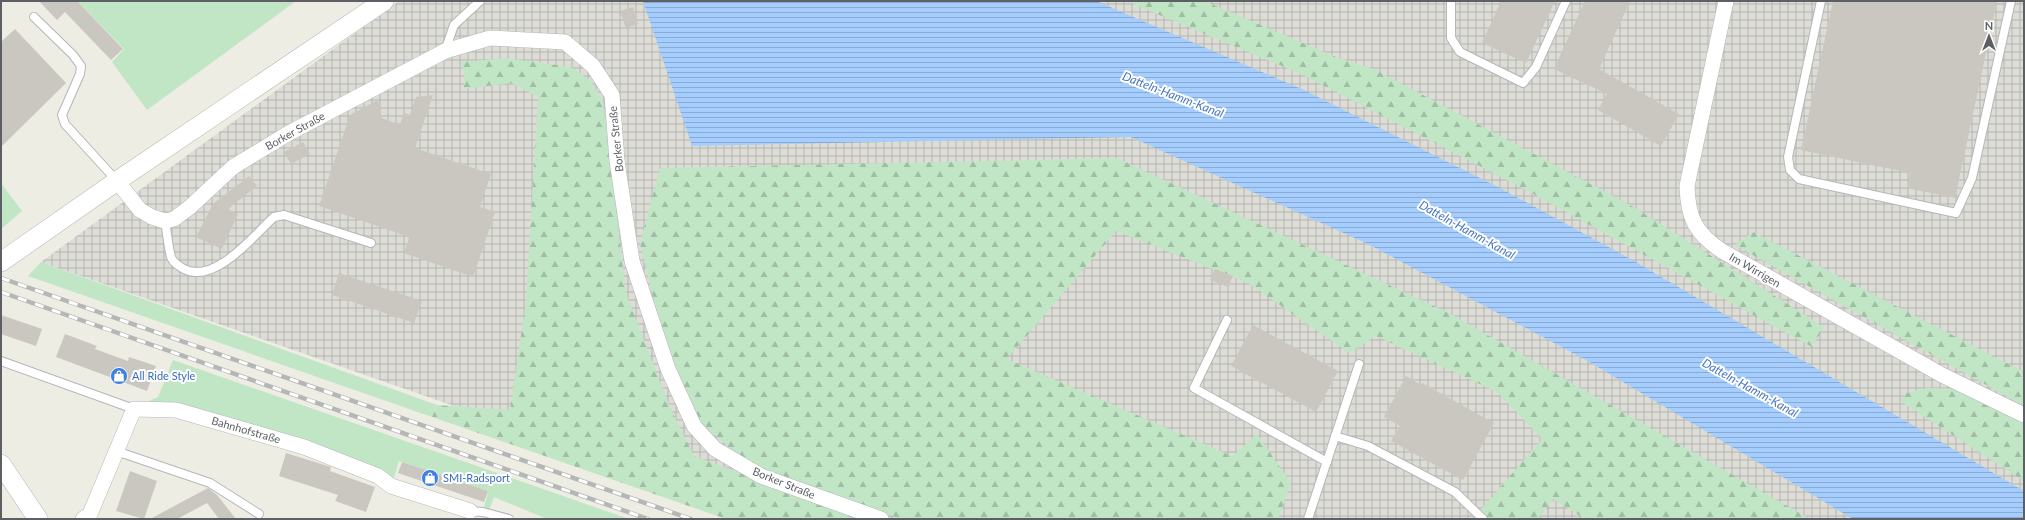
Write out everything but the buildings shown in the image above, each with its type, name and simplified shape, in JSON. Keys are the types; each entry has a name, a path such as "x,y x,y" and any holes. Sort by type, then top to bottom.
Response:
{"street":[{"path":"1,262 117,181 384,1"},
{"name":"Im Wirrigen","path":"1726,1 1687,186 1691,216 1697,229 1706,240 1722,251 1821,308 1942,375 2024,415"},
{"name":"Borker Straße","path":"165,221 174,219 190,207 233,167 282,137 445,51 490,38 565,42 593,66 612,95 617,161 632,261 668,369 694,426 715,449 761,476 881,519"},
{"path":"117,181 140,210 152,217 165,221"},
{"path":"83,519 90,514 134,409"},
{"name":"Bahnhofstraße","path":"134,409 176,410 304,447 378,476 391,486 470,511"},
{"path":"1,464 38,519"}],"lane":[{"path":"445,51 454,25 480,1"},
{"path":"1450,1 1451,38 1460,52 1524,83 1536,67 1566,1"},
{"path":"1821,1 1788,157 1790,170 1799,179 1956,213 1972,178 2011,1"},
{"path":"34,17 74,55 81,66 80,74 62,115 65,124 117,181"},
{"path":"165,221 171,258 177,265 187,270 199,272 212,270 224,263 274,217 284,215 371,243"},
{"path":"1227,320 1194,388 1327,462"},
{"path":"1,361 134,409"},
{"path":"1308,519 1359,364"},
{"path":"1335,436 1368,446 1455,492 1483,519"},
{"path":"116,450 210,483 259,514"},
{"path":"470,511 483,512 509,519"}],"shaded area":[{"path":"399,1 2024,1 2024,519 778,519 41,262"}],"green space":[{"path":"77,1 296,1 147,110 112,62 124,49"},
{"path":"1126,1 1204,1 1336,57 1374,69 1632,206 1824,327 1812,347 1526,190 1301,74"},
{"path":"506,58 571,67 590,80 603,100 626,293 669,405 694,456 863,519 726,519 432,417 437,405 510,410 526,301 538,97 512,83 464,89 464,72 461,62"},
{"path":"1117,158 1449,313 1810,519 1585,519 1553,499 1538,519 1473,519 1542,439 1497,392 1376,336 1349,353 1248,283 1116,231 1007,359 1232,456 1257,434 1291,483 1278,519 901,519 746,462 699,422 662,335 640,244 660,168"},
{"path":"1,183 22,211 1,229"},
{"path":"1753,232 2024,372 2024,406 1735,245"},
{"path":"41,262 437,405 432,417 28,276"},
{"path":"173,360 629,519 547,519 494,497 489,510 484,508 488,491 399,461 393,481 169,405 149,401 158,397"},
{"path":"1927,388 1966,389 2024,423 2024,481 1900,401 1907,393"}],"water":[{"name":"Datteln-Hamm-Kanal","path":"643,1 1096,1 1304,90 1500,188 1636,262 2024,491 2024,519 1853,519 1586,360 1368,244 1131,137 692,146"}],"railway":[{"path":"1,278 691,519"},
{"path":"1,292 648,519"}],"place":[{"name":"All Ride Style","path":"119,376"},
{"name":"SMI-Radsport","path":"430,478"}]}
